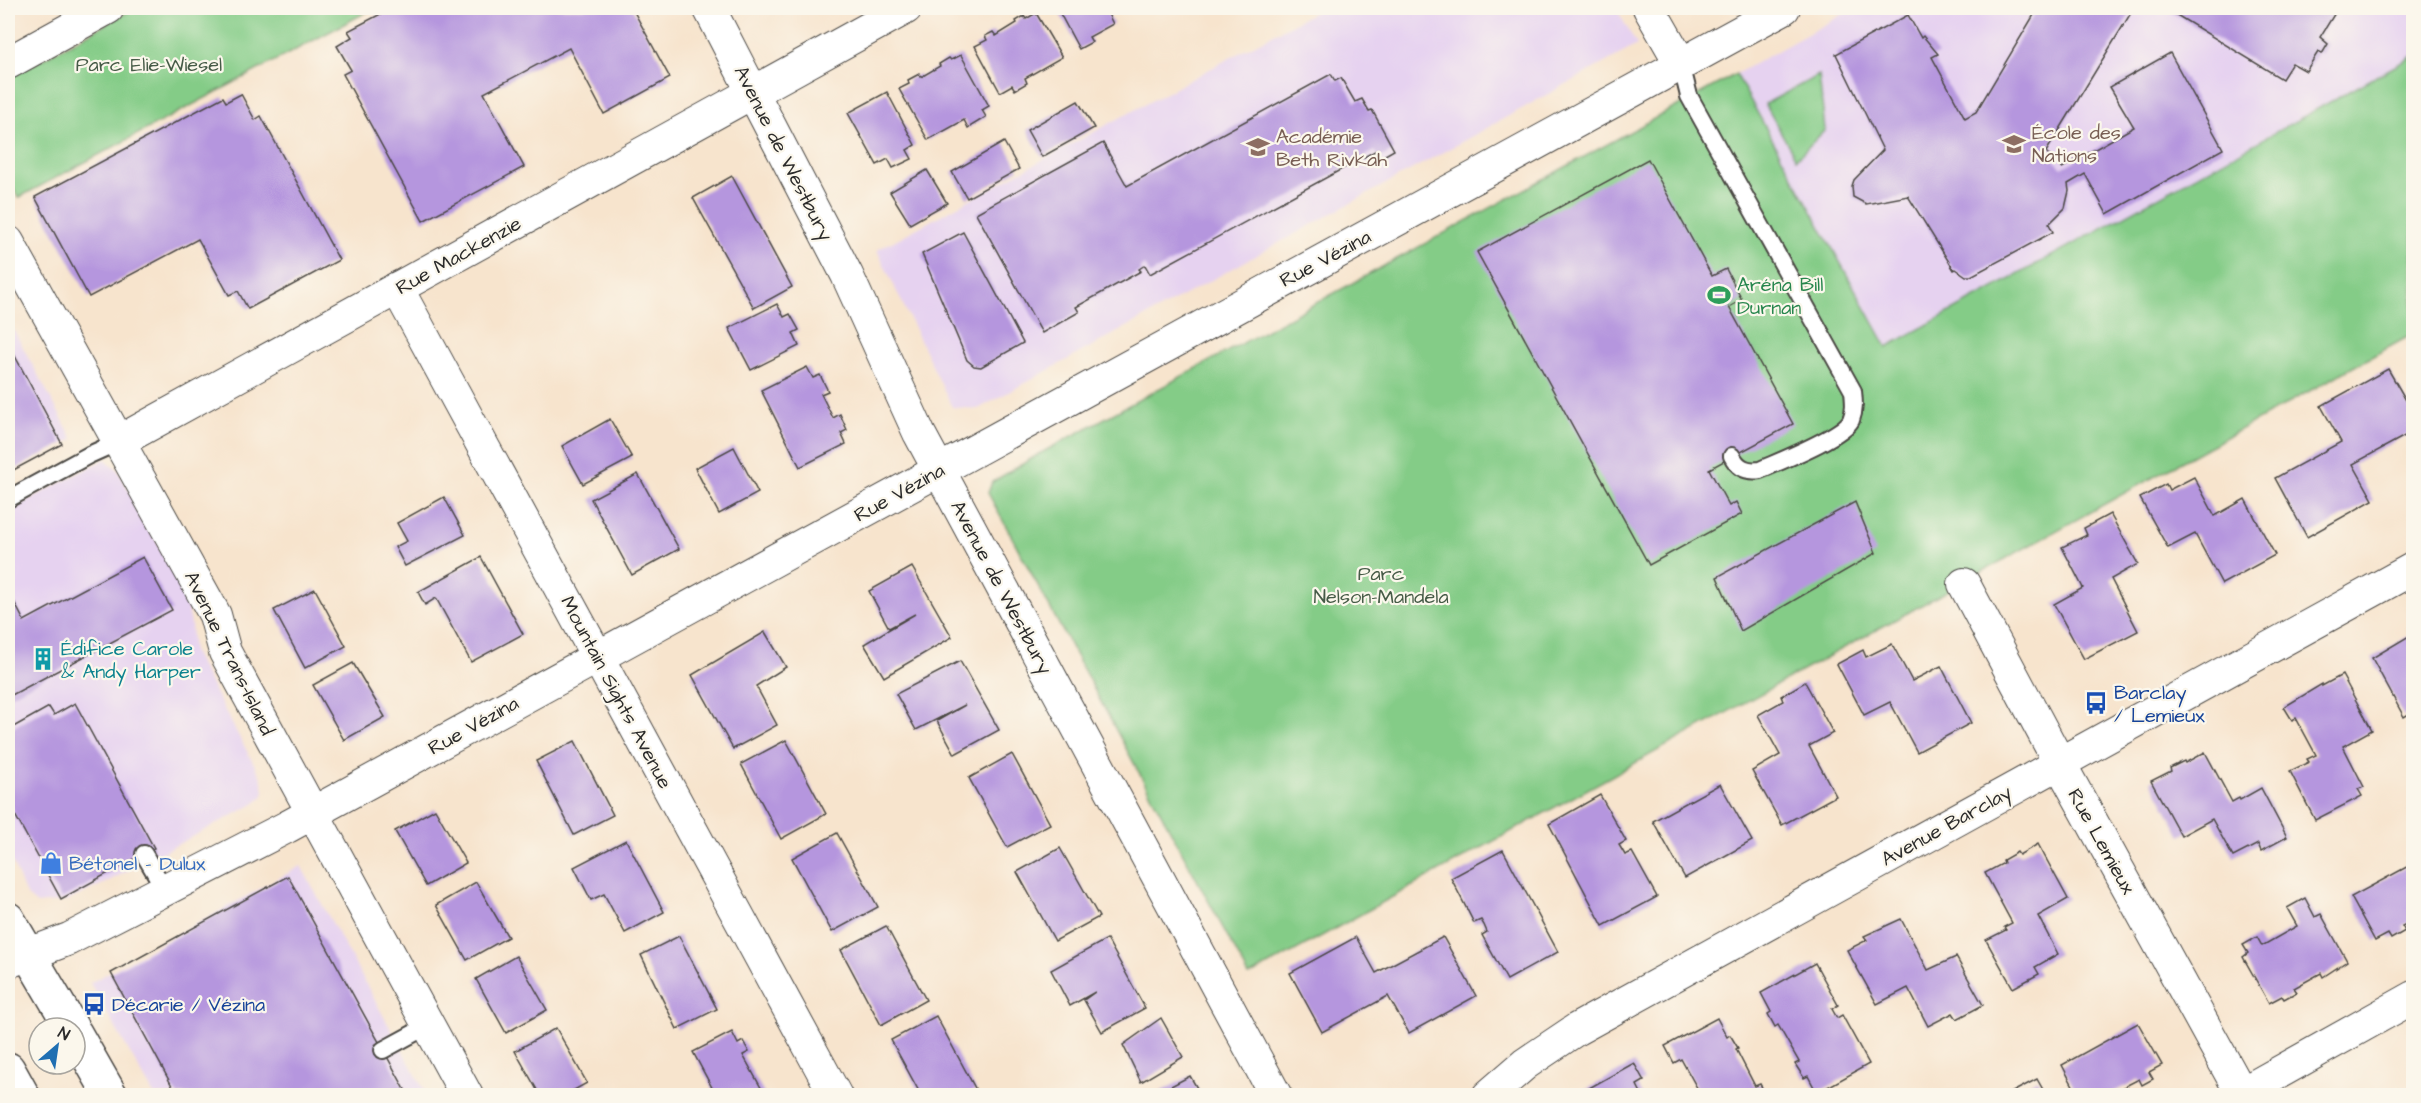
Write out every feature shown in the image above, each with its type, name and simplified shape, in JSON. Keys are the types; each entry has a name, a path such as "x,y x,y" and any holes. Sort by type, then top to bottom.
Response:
{"main road":[{"path":"8,919 18,958 63,1016"},
{"path":"87,1054 111,1095"},
{"path":"8,1069 23,1095"}],"street":[{"path":"8,63 108,8"},
{"name":"Avenue de Westbury","path":"709,8 847,275 911,417 939,471 1276,1095"},
{"name":"Rue Mackenzie","path":"118,442 906,8"},
{"path":"1649,8 1681,64"},
{"name":"Rue Vézina","path":"18,958 69,939 313,813 1784,8"},
{"name":"Avenue Trans-Island","path":"8,243 215,615 225,652 467,1095"},
{"name":"Mountain Sights Avenue","path":"398,288 836,1095"},
{"name":"Avenue Barclay","path":"1488,1095 1525,1064 1577,1029 2414,568"},
{"name":"Rue Lemieux","path":"1964,584 2240,1095"},
{"path":"2240,1095 2414,997"}],"lane":[{"path":"1681,64 1689,96 1853,392 1854,406 1851,418 1847,425 1834,435 1760,470 1753,471 1740,467 1732,456"},
{"name":"Rue Mackenzie","path":"8,499 118,442"},
{"path":"144,854 165,890"},
{"path":"383,1050 429,1025"}],"shaded area":[{"name":"Académie Beth Rivkah","path":"1322,8 1616,8 1637,45 978,409 952,407 877,250"},
{"name":"École des Nations","path":"1854,8 2413,8 2413,56 1887,347 1736,74"},
{"path":"8,320 73,439 8,473"},
{"path":"105,459 117,469 183,588 191,624 193,652 261,777 264,791 262,797 254,804 103,884 67,901 37,904 26,895 8,851 8,511"},
{"path":"301,866 427,1095 154,1095 90,983"}],"green space":[{"name":"Parc Elie-Wiesel","path":"135,8 374,8 18,198 8,178 8,78"},
{"name":"Parc Nelson-Mandela","path":"2413,56 2413,334 1249,976 988,493 992,482 1041,453 1736,74 1887,347"},
{"path":"1819,75 1825,130 1796,159 1765,104"}],"building":[{"path":"392,8 632,8 670,78 604,114 569,48 484,93 524,167 423,221 343,74 351,70 337,46 352,37 348,31"},
{"path":"1057,8 1105,8 1113,24 1089,37 1092,42 1079,49"},
{"path":"2038,8 2134,8 2046,152 2062,168 2134,127 2110,87 2170,53 2223,149 2107,214 2085,174 2068,184 2069,191 2065,208 2049,224 2053,232 1971,276 1966,276 1954,270 1908,196 1866,204 1853,197 1854,180 1883,150 1836,54 1908,15 1921,38 1923,36 1938,54 1932,57 1965,118 1976,112"},
{"path":"2165,8 2338,8 2320,37 2328,44 2322,54 2318,52 2306,71 2292,63 2282,79"},
{"path":"1036,13 1062,57 1025,78 1027,83 1015,90 1012,85 1000,92 975,46 987,40 985,36 993,32 996,36 1024,16 1026,19"},
{"path":"961,55 989,106 982,110 986,117 968,128 964,120 928,140 899,89 909,84 908,80 919,74 921,77 949,58 951,60"},
{"path":"1331,74 1335,81 1341,78 1355,102 1362,99 1369,111 1372,110 1394,150 1380,158 1375,151 1150,274 1145,265 1139,269 1141,271 1076,307 1079,312 1042,333 976,213 1103,143 1127,186"},
{"path":"887,92 915,145 907,150 912,159 893,168 888,159 877,165 848,113"},
{"path":"241,94 255,120 261,116 339,260 248,309 238,291 229,295 198,239 89,297 35,197 223,97 226,102"},
{"path":"1078,101 1094,128 1042,157 1027,130"},
{"path":"1004,142 1019,169 967,198 952,172"},
{"path":"1648,159 1712,276 1726,269 1742,300 1729,307 1793,424 1709,469 1729,506 1736,502 1742,514 1649,565 1477,252"},
{"path":"927,170 947,203 910,224 890,192"},
{"path":"732,176 792,287 754,308 693,198"},
{"path":"963,232 1023,343 981,367 974,366 967,360 922,254"},
{"path":"777,304 784,317 790,314 799,330 793,333 799,346 751,370 729,328"},
{"path":"8,343 62,444 8,473"},
{"path":"807,367 813,378 820,375 828,391 821,394 833,418 840,414 847,430 841,433 846,444 800,467 761,390"},
{"path":"2388,369 2414,414 2414,431 2353,464 2373,500 2307,537 2275,478 2341,442 2321,406"},
{"path":"610,419 632,458 583,484 562,446"},
{"path":"734,447 758,493 719,514 695,468"},
{"path":"638,474 679,549 632,575 591,499"},
{"path":"2194,477 2215,516 2245,499 2275,555 2222,584 2195,534 2168,548 2140,498 2166,484 2169,490"},
{"path":"444,497 465,535 405,566 395,547 407,541 397,523"},
{"path":"1855,502 1876,553 1741,631 1717,577"},
{"path":"2110,514 2138,564 2111,579 2138,631 2084,659 2054,604 2083,588 2062,547 2087,535 2084,528"},
{"name":"Édifice Carole & Andy Harper","path":"143,557 172,610 8,697 8,590 24,621"},
{"path":"481,557 523,634 471,662 436,598 425,605 418,592"},
{"path":"912,567 952,637 884,677 864,644 915,614 889,628 869,591"},
{"path":"315,589 346,646 305,668 274,610"},
{"path":"765,632 786,667 756,686 777,725 733,749 692,675"},
{"path":"2414,633 2414,711 2404,717 2372,658"},
{"path":"1892,644 1912,681 1941,666 1971,723 1917,752 1890,702 1864,715 1837,664 1863,650 1866,657"},
{"path":"960,661 999,730 955,754 937,721 965,705 916,730 896,694"},
{"path":"353,663 385,717 344,740 313,685"},
{"path":"2342,675 2372,730 2343,746 2364,787 2358,789 2362,796 2315,820 2290,771 2309,762 2307,759 2316,755 2296,718 2292,720 2284,707"},
{"path":"1805,682 1833,733 1809,746 1836,796 1782,825 1752,771 1780,755 1758,715 1783,701 1781,696"},
{"path":"75,703 154,848 61,899 8,802 8,730 49,707 54,715"},
{"path":"786,740 826,814 781,839 741,764"},
{"path":"575,741 613,815 574,835 536,761"},
{"path":"2205,752 2232,802 2261,788 2287,837 2261,851 2258,844 2233,857 2212,819 2181,836 2151,781 2171,771 2170,768"},
{"path":"1012,754 1050,824 1007,847 969,778"},
{"path":"1720,784 1752,841 1685,878 1653,821"},
{"path":"1600,795 1626,841 1619,845 1625,855 1632,852 1657,897 1603,926 1549,824"},
{"path":"435,809 466,863 426,886 395,831"},
{"path":"837,833 878,907 832,932 792,858"},
{"path":"626,840 664,912 625,933 604,894 591,900 574,867"},
{"path":"2038,844 2068,899 2038,916 2058,954 2035,967 2039,974 2013,988 1986,940 2006,930 2004,927 2012,923 1985,873 2004,863 2003,860 2017,852 2019,855"},
{"path":"1060,848 1099,917 1055,941 1017,872"},
{"path":"1503,850 1558,952 1507,980 1482,935 1487,932 1484,925 1481,920 1474,923 1451,878"},
{"path":"2414,863 2414,920 2402,926 2405,931 2391,939 2388,934 2375,941 2351,897"},
{"path":"288,876 408,1095 177,1095 111,973"},
{"path":"476,882 508,937 467,960 436,905"},
{"path":"2305,898 2315,917 2321,914 2347,961 2323,977 2321,973 2294,988 2297,992 2284,999 2282,996 2269,1003 2243,957 2248,953 2243,945 2257,937 2262,946 2297,926 2287,908"},
{"path":"1901,919 1928,970 1956,957 1983,1005 1957,1019 1953,1013 1928,1026 1908,988 1877,1004 1847,950 1867,940 1864,936"},
{"path":"886,926 926,1000 881,1025 841,950"},
{"path":"679,936 717,1009 677,1029 641,955"},
{"path":"1356,937 1376,973 1443,937 1476,996 1409,1033 1388,996 1322,1032 1290,973"},
{"path":"1107,939 1145,1008 1102,1032 1084,1000 1095,992 1070,1006 1051,970"},
{"path":"516,956 547,1010 506,1033 476,979"},
{"path":"1815,963 1838,1005 1832,1009 1837,1018 1842,1015 1869,1064 1817,1093 1808,1076 1804,1078 1795,1064 1799,1062 1778,1025 1775,1027 1768,1014 1771,1012 1761,993"},
{"path":"936,1016 976,1090 966,1095 921,1095 891,1040"},
{"path":"1161,1018 1183,1057 1141,1082 1123,1045"},
{"path":"1717,1018 1727,1037 1730,1035 1738,1048 1736,1049 1755,1086 1760,1084 1766,1095 1701,1095 1681,1059 1674,1063 1665,1046"},
{"path":"2138,1023 2162,1065 2149,1072 2153,1079 2142,1085 2139,1079 2108,1095 2078,1095 2062,1065"},
{"path":"556,1028 587,1083 565,1095 540,1095 515,1051"},
{"path":"732,1032 738,1044 743,1041 749,1052 743,1055 765,1095 716,1095 693,1052"},
{"path":"1634,1063 1644,1081 1637,1085 1642,1095 1584,1095 1582,1092"},
{"path":"1190,1076 1201,1095 1154,1095"},
{"path":"2037,1079 2046,1095 2007,1095"}],"place":[{"name":"École des Nations","path":"2014,144"},
{"name":"Académie Beth Rivkah","path":"1258,147"},
{"name":"Aréna Bill Durnan","path":"1719,295"},
{"name":"Édifice Carole & Andy Harper","path":"43,659"},
{"name":"Barclay / Lemieux","path":"2096,703"},
{"name":"Bétonel - Dulux","path":"51,863"},
{"name":"Décarie / Vézina","path":"94,1004"}]}
